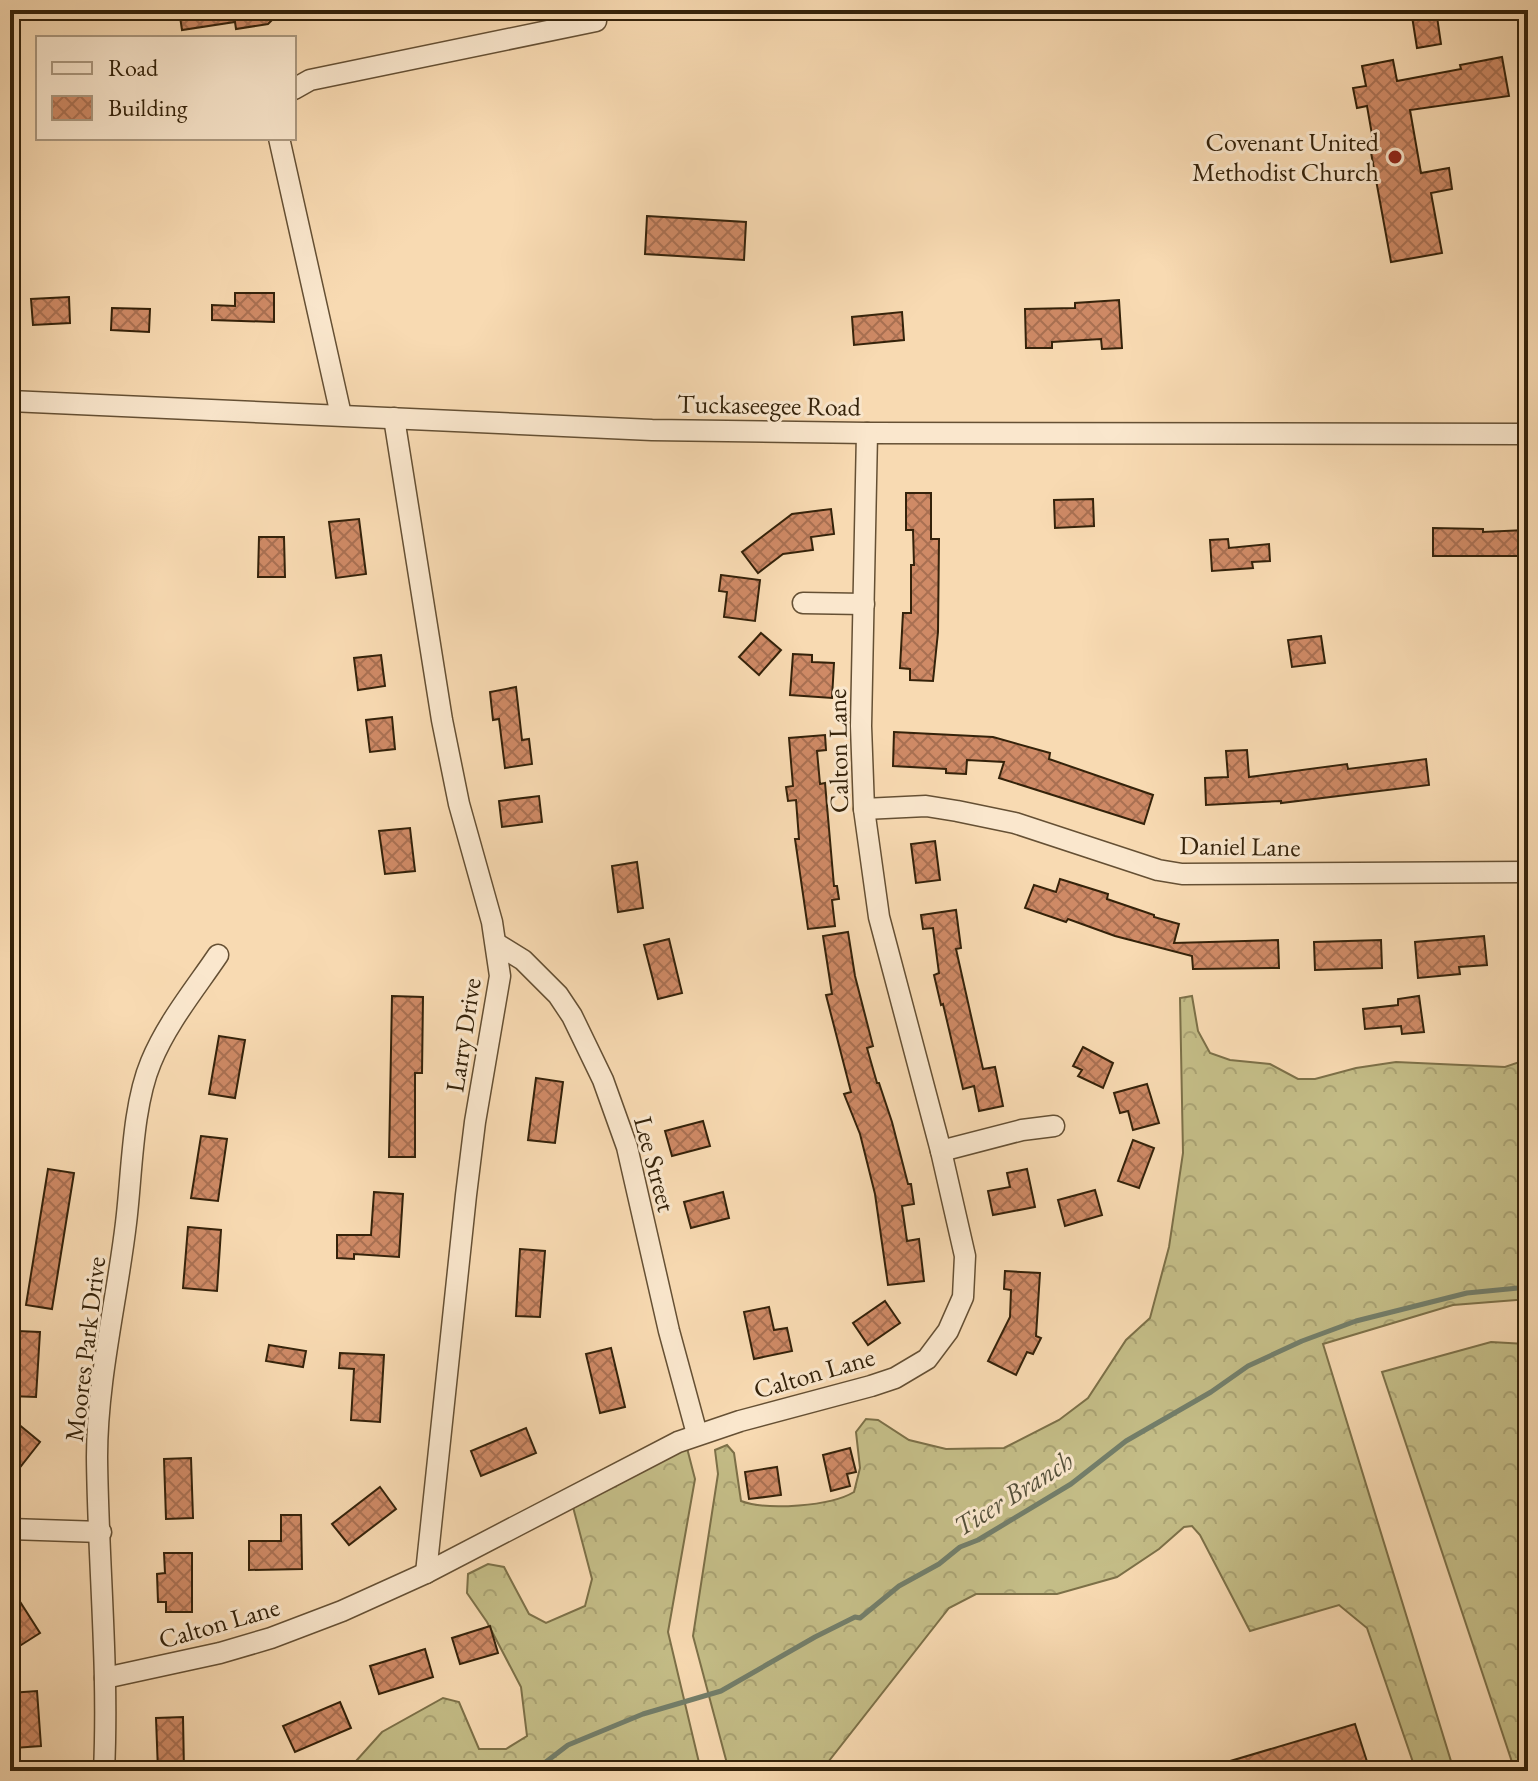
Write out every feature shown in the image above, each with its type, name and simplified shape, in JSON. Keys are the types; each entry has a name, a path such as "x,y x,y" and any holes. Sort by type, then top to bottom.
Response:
{"street":[{"path":"296,88 310,80 596,21"},
{"path":"279,140 341,415"},
{"name":"Tuckaseegee Road","path":"10,401 652,430 1528,434"},
{"name":"Larry Drive","path":"394,418 442,720 459,804 497,944 500,976 469,1166 426,1573"},
{"name":"Calton Lane","path":"105,1678 220,1653 271,1638 342,1611 426,1573 660,1450 697,1434 895,1378 927,1359 948,1331 963,1297 965,1271 957,1214 879,917 864,809 861,726 867,433"},
{"path":"803,603 864,604"},
{"name":"Daniel Lane","path":"864,809 926,806 957,811 1015,823 1158,870 1182,874 1528,872"},
{"name":"Lee Street","path":"497,944 523,960 558,995 572,1016 603,1080 627,1147 669,1331 697,1434"},
{"name":"Moores Park Drive","path":"104,1771 105,1678 97,1456 100,1405 143,1089 150,1064 167,1029 218,955"},
{"path":"941,1151 1022,1130 1054,1126"},
{"path":"10,1529 101,1532"}],"green space":[{"path":"1192,996 1198,1031 1210,1053 1230,1060 1270,1064 1298,1079 1315,1079 1396,1062 1505,1067 1528,1059 1528,1299 1453,1305 1323,1344 1454,1771 1416,1771 1367,1628 1339,1605 1250,1631 1200,1535 1192,1526 1184,1527 1159,1549 1117,1577 1057,1594 976,1594 949,1608 821,1771 729,1771 693,1636 718,1474 715,1450 727,1445 734,1453 741,1501 766,1506 815,1504 854,1492 860,1468 856,1432 866,1419 878,1420 909,1440 946,1449 1004,1448 1059,1420 1088,1398 1126,1340 1150,1318 1169,1247 1183,1153 1180,998"},
{"path":"1491,1342 1528,1344 1528,1771 1515,1771 1382,1372"},
{"path":"687,1448 695,1479 668,1632 701,1771 347,1771 382,1732 443,1698 459,1702 479,1749 506,1749 527,1736 521,1687 487,1622 467,1593 468,1574 488,1564 504,1567 529,1614 546,1623 585,1606 592,1579 573,1507"}],"building":[{"path":"179,10 274,10 273,19 268,24 236,29 235,22 182,30"},
{"path":"1411,10 1436,10 1441,44 1417,48"},
{"name":"Covenant United Methodist Church","path":"1502,57 1509,96 1410,110 1421,173 1449,168 1452,189 1431,193 1442,253 1391,262 1370,147 1374,146 1367,106 1357,108 1353,88 1366,86 1362,66 1393,60 1397,81 1461,69 1460,65"},
{"path":"647,216 746,222 744,260 645,254"},
{"path":"235,293 274,293 274,322 212,320 212,305 235,306"},
{"path":"69,297 70,323 33,325 31,299"},
{"path":"1119,300 1122,348 1102,349 1101,339 1052,342 1052,348 1026,348 1025,309 1075,308 1075,303"},
{"path":"112,308 150,309 149,332 111,330"},
{"path":"902,312 904,340 854,345 852,317"},
{"path":"906,493 931,493 931,539 939,539 938,632 933,681 910,680 910,669 900,668 903,613 911,613 911,565 914,565 913,530 906,530"},
{"path":"1093,499 1094,526 1055,528 1054,500"},
{"path":"831,509 834,534 811,537 813,550 783,554 758,573 742,552 792,514"},
{"path":"359,519 366,574 336,578 329,522"},
{"path":"1433,528 1483,529 1483,532 1528,530 1528,556 1433,556"},
{"path":"259,537 284,537 285,577 258,577"},
{"path":"1228,539 1229,548 1269,544 1270,561 1252,562 1253,568 1212,571 1210,540"},
{"path":"721,575 760,580 755,621 724,617 727,592 719,591"},
{"path":"761,633 781,650 759,675 739,657"},
{"path":"1321,636 1325,663 1292,667 1288,640"},
{"path":"793,654 812,655 812,662 834,663 832,698 790,695"},
{"path":"381,655 385,686 358,690 354,658"},
{"path":"516,687 522,740 529,739 532,764 505,768 499,719 493,720 490,692"},
{"path":"392,717 395,749 370,752 366,720"},
{"path":"894,732 993,737 1050,753 1049,759 1153,795 1144,824 999,778 1004,762 967,760 966,774 946,773 946,769 893,766"},
{"path":"825,735 826,750 817,751 820,784 825,783 834,886 837,886 839,899 832,900 835,926 808,929 795,839 799,839 796,800 788,801 786,787 793,786 789,738"},
{"path":"1247,750 1249,777 1347,764 1348,769 1426,759 1429,785 1281,803 1206,805 1205,778 1228,777 1226,751"},
{"path":"539,796 542,822 502,827 499,801"},
{"path":"410,828 415,871 385,874 379,831"},
{"path":"935,841 940,880 916,883 911,844"},
{"path":"637,862 643,908 618,912 612,866"},
{"path":"1060,879 1108,894 1107,899 1179,924 1174,943 1278,940 1279,968 1193,969 1192,956 1025,908 1034,885 1056,892"},
{"path":"956,910 961,948 956,949 983,1069 995,1067 1003,1106 979,1111 974,1086 963,1089 934,975 939,973 933,928 923,929 921,915"},
{"path":"848,932 855,976 873,1046 867,1048 892,1122 908,1184 911,1184 914,1204 902,1206 907,1241 919,1239 924,1281 888,1285 875,1194 860,1134 844,1094 851,1092 826,995 832,994 823,936"},
{"path":"1484,936 1487,965 1459,967 1460,974 1418,978 1415,942"},
{"path":"669,939 682,993 658,999 644,945"},
{"path":"1381,940 1382,968 1315,970 1314,942"},
{"path":"392,996 423,997 422,1073 415,1073 415,1157 389,1157"},
{"path":"1419,996 1424,1032 1402,1034 1401,1026 1365,1029 1363,1009 1398,1005 1398,999"},
{"path":"219,1036 245,1040 235,1098 209,1094"},
{"path":"1083,1047 1113,1063 1103,1088 1078,1076 1082,1070 1073,1066"},
{"path":"536,1078 563,1082 555,1143 528,1140"},
{"path":"1147,1084 1159,1123 1133,1130 1128,1111 1120,1113 1114,1093"},
{"path":"703,1121 710,1146 672,1156 665,1131"},
{"path":"201,1136 227,1139 218,1201 191,1198"},
{"path":"1133,1140 1154,1148 1139,1188 1118,1181"},
{"path":"48,1169 74,1173 52,1309 26,1305"},
{"path":"1027,1169 1035,1207 993,1215 988,1191 1010,1187 1007,1173"},
{"path":"1095,1190 1102,1215 1065,1226 1058,1200"},
{"path":"374,1192 403,1194 399,1257 354,1254 354,1259 337,1258 337,1235 371,1235"},
{"path":"723,1192 729,1218 691,1228 684,1202"},
{"path":"188,1227 221,1230 217,1291 183,1288"},
{"path":"520,1249 545,1251 540,1317 516,1316"},
{"path":"1005,1271 1040,1273 1036,1336 1041,1338 1033,1354 1027,1352 1016,1375 988,1361 1010,1317 1011,1290 1004,1289"},
{"path":"885,1301 900,1323 868,1345 853,1323"},
{"path":"769,1307 774,1330 787,1328 792,1351 754,1359 744,1312"},
{"path":"17,1331 40,1332 36,1397 10,1396 10,1360 15,1360"},
{"path":"269,1345 306,1351 303,1367 266,1361"},
{"path":"611,1348 625,1407 600,1413 586,1354"},
{"path":"340,1353 384,1355 380,1422 351,1420 354,1369 339,1368"},
{"path":"17,1423 40,1442 10,1480 10,1432"},
{"path":"526,1428 536,1453 481,1476 471,1451"},
{"path":"850,1448 856,1472 847,1474 850,1486 831,1491 823,1455"},
{"path":"191,1458 193,1518 166,1519 164,1459"},
{"path":"777,1467 781,1495 749,1499 745,1472"},
{"path":"380,1487 396,1509 349,1545 332,1524"},
{"path":"281,1515 301,1515 302,1569 249,1570 249,1541 281,1541"},
{"path":"164,1553 192,1553 192,1612 166,1612 166,1602 158,1602 157,1574 165,1573"},
{"path":"10,1586 40,1633 18,1647 10,1635"},
{"path":"490,1626 498,1653 460,1664 452,1638"},
{"path":"425,1649 433,1677 379,1694 370,1666"},
{"path":"37,1691 41,1746 14,1748 10,1693"},
{"path":"340,1702 351,1728 295,1752 283,1726"},
{"path":"183,1717 184,1771 158,1771 156,1718"},
{"path":"1355,1724 1370,1771 1211,1771 1210,1767"}],"waterway":[{"name":"Ticer Branch","path":"534,1771 568,1745 643,1714 721,1691 815,1637 855,1617 860,1618 899,1586 939,1564 960,1547 978,1540 1071,1484 1126,1441 1211,1392 1248,1366 1356,1321 1467,1293 1528,1287"}],"place":[{"name":"Covenant United Methodist Church","path":"1395,157"}]}
